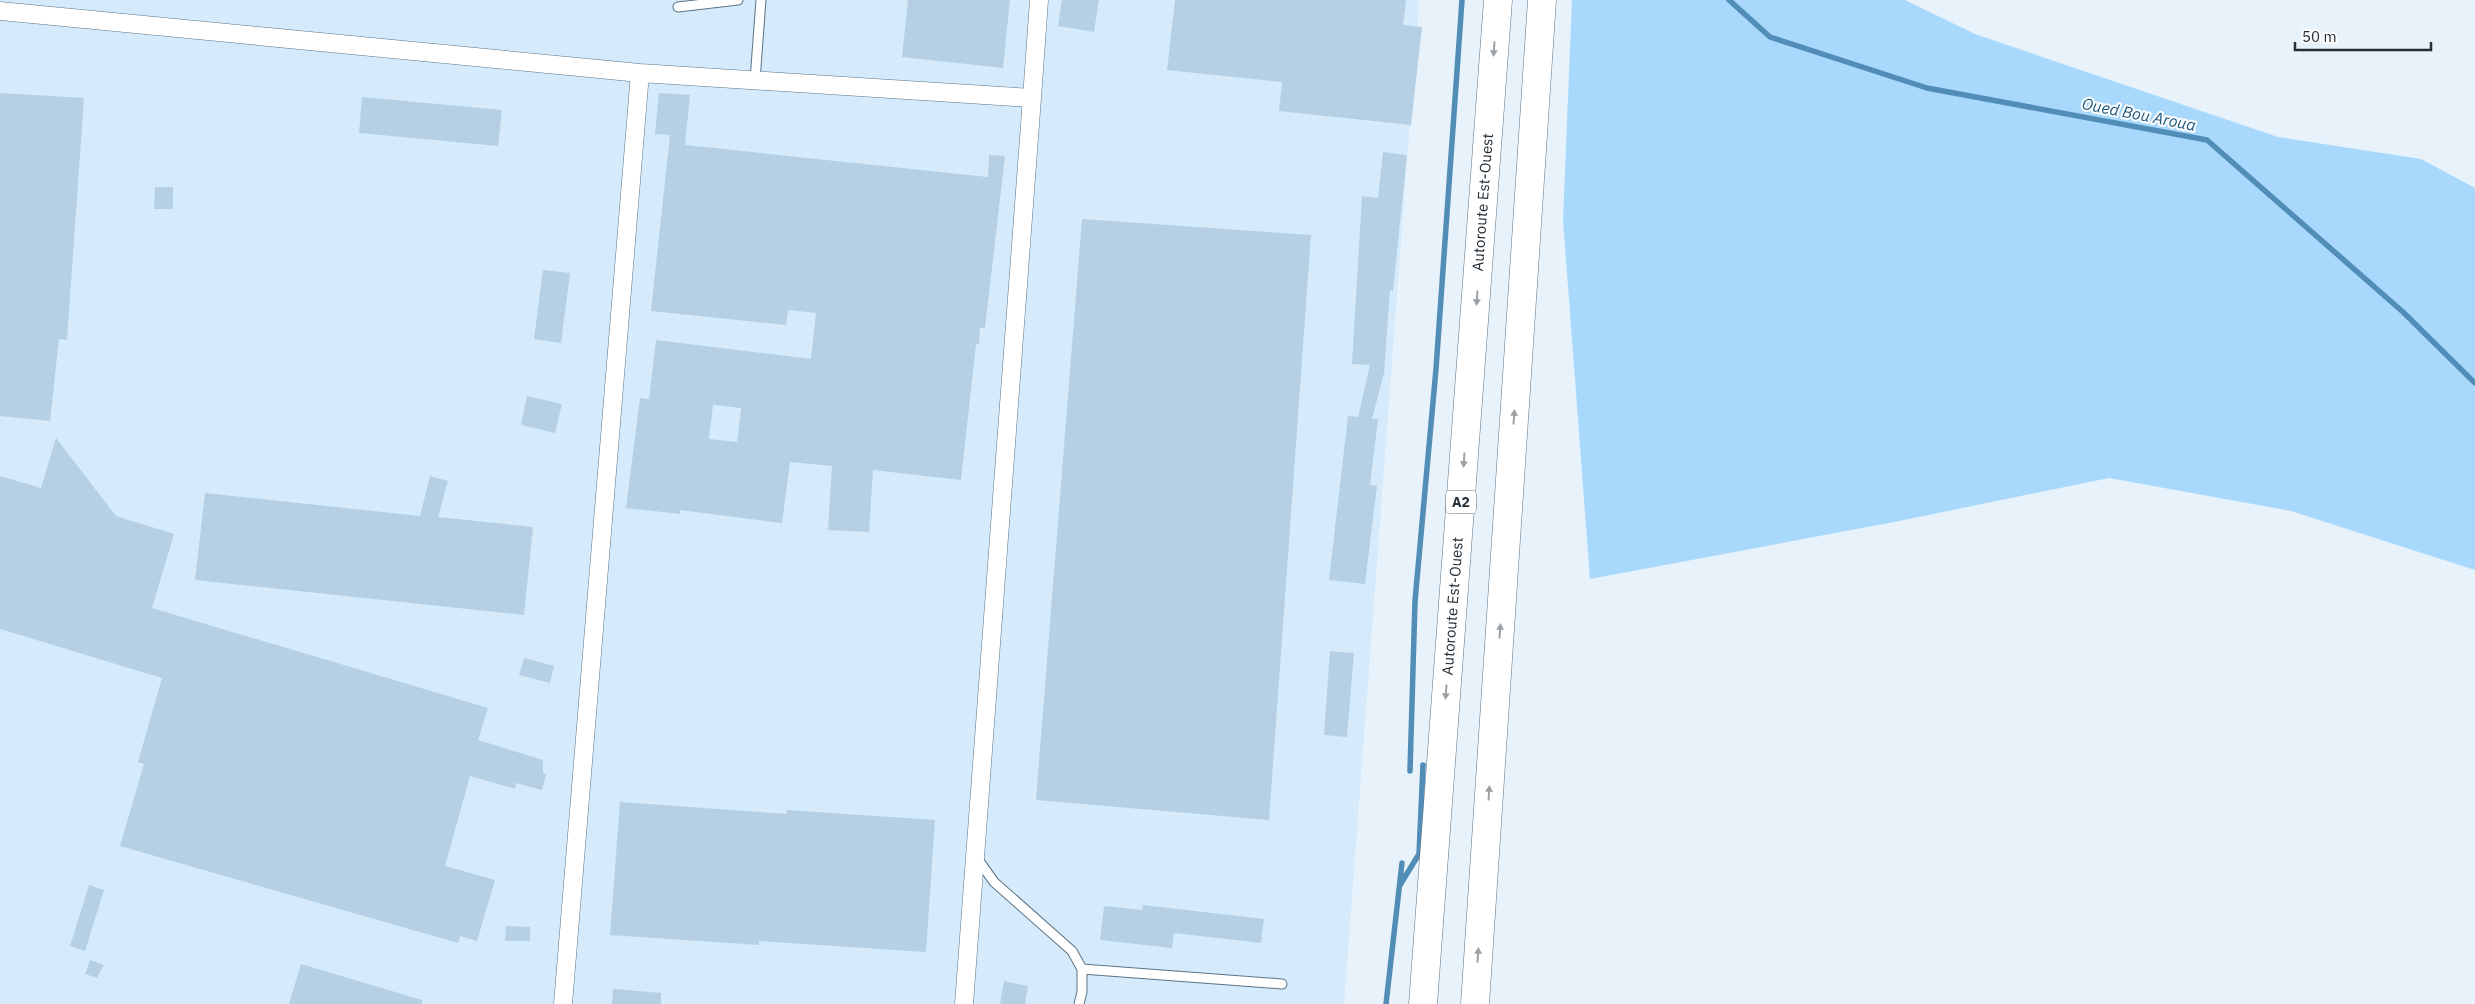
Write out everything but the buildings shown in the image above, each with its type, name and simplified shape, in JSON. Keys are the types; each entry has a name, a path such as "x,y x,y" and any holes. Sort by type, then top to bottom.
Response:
{"highway":[{"name":"Autoroute Est-Ouest","path":"1423,1004 1498,0"},
{"path":"1475,1004 1542,0"}],"street":[{"path":"964,1004 1038,0"},
{"path":"0,11 640,73 1032,98"},
{"path":"563,1004 640,73"}],"lane":[{"path":"678,7 738,0"},
{"path":"755,80 761,0"},
{"path":"976,856 994,882 1072,951 1082,969 1082,992 1079,1004"},
{"path":"1082,969 1282,984"}],"shaded area":[{"path":"0,0 1419,0 1344,1004 0,1004"},
{"path":"1572,0 1905,0 1975,34 2278,137 2421,159 2475,188 2475,570 2291,511 2109,478 1894,522 1590,579 1563,220"}],"waterway":[{"path":"1410,771 1415,601 1436,369 1462,0"},
{"name":"Oued Bou Aroua","path":"1729,0 1770,37 1927,88 2207,140 2403,312 2475,383"},
{"path":"1400,885 1419,854 1423,765"},
{"path":"1386,1004 1402,863"}]}
